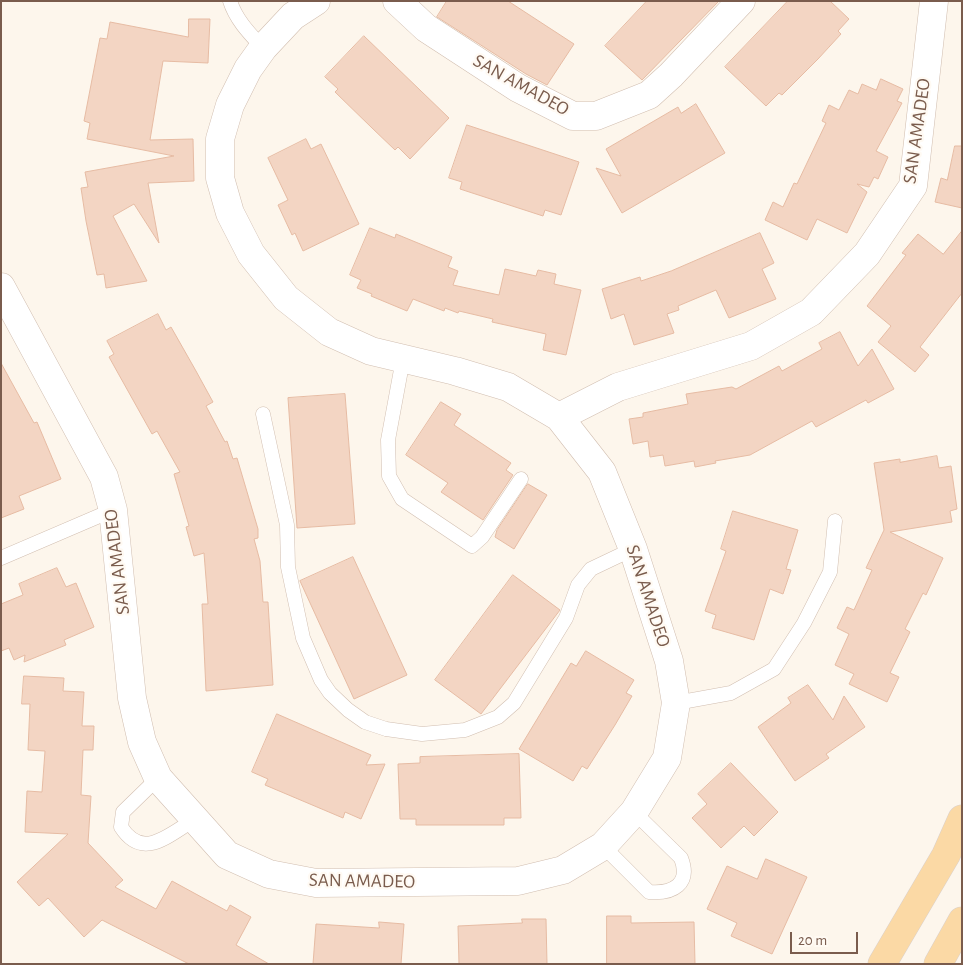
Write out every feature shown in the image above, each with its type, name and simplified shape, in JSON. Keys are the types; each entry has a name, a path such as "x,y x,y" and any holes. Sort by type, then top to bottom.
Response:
{"main road":[{"path":"882,964 946,855 962,819"},
{"path":"938,964 962,921"}],"street":[{"name":"SAN AMADEO","path":"3,294 104,477 113,510 132,698 142,742 158,778 227,855 269,874 316,883 518,881 563,870 603,846 634,812 667,758 676,703 669,661 634,549 602,472 559,417 508,387 371,351 329,332 286,298 251,254 230,214 220,178 220,140 230,104 248,69 263,48 293,16 316,1"},
{"name":"SAN AMADEO","path":"397,1 426,28 501,77 573,116 596,116 649,95 671,75 741,1"},
{"name":"SAN AMADEO","path":"559,417 618,387 751,346 811,312 868,254 913,186 934,1"}],"lane":[{"path":"230,1 233,11 242,24 263,48"},
{"path":"403,359 388,440 389,476 402,498 472,546 482,536 520,479"},
{"path":"263,414 287,525 288,567 303,638 321,680 330,693 348,710 365,722 386,729 422,734 465,730 498,717 514,703 566,618 578,585 591,569 634,549"},
{"path":"1,558 113,510"},
{"path":"676,703 731,693 774,669 804,623 830,572 835,521"},
{"path":"158,778 123,812 121,827 128,838 143,845 157,842 194,820"},
{"path":"603,846 649,892 663,893 675,889 682,879 684,868 681,858 634,812"}],"building":[{"path":"447,1 508,1 574,44 547,85 526,74 437,17"},
{"path":"647,1 719,1 642,80 605,46"},
{"path":"788,1 830,1 849,19 838,31 841,34 818,59 782,95 779,93 766,106 725,67"},
{"path":"189,19 210,19 208,63 163,61 150,140 193,139 194,181 148,183 159,243 134,204 113,216 147,281 106,288 104,274 97,275 86,221 81,188 88,187 85,172 174,156 87,139 90,123 84,121 100,38 107,39 110,22 188,37"},
{"path":"364,36 449,118 410,159 398,147 395,150 372,128 335,92 338,89 325,77"},
{"path":"881,79 903,89 897,101 902,103 876,151 888,157 878,179 874,177 869,187 857,184 867,192 847,233 817,219 807,240 765,220 773,202 783,207 794,183 797,184 826,123 822,121 829,105 839,110 849,90 858,94 862,84 876,90"},
{"path":"696,104 725,153 622,213 596,168 621,176 606,149 678,107 681,113"},
{"path":"467,125 579,162 561,215 545,210 543,216 460,189 462,182 449,178"},
{"path":"306,139 311,149 321,144 359,224 303,251 295,233 292,235 278,205 288,200 268,158"},
{"path":"955,146 962,146 962,208 935,202 941,178 947,180"},
{"path":"370,228 395,238 396,234 452,257 448,267 458,271 453,285 499,295 505,269 536,276 538,270 556,274 554,284 581,290 566,355 543,350 546,334 492,322 493,319 459,311 458,313 445,308 444,311 413,299 407,311 357,288 361,280 350,275"},
{"path":"962,231 962,293 920,347 929,355 915,372 878,342 891,326 867,306 906,255 902,253 918,234 943,254"},
{"path":"760,233 774,263 762,269 776,299 729,318 716,290 678,306 679,310 667,314 674,333 634,345 624,314 611,319 602,289 640,277 641,281 671,271"},
{"path":"158,314 166,330 171,327 196,371 213,402 206,406 225,442 227,441 233,459 237,458 258,529 258,538 254,539 260,561 263,602 268,602 273,685 206,691 202,604 208,604 204,553 194,556 186,527 189,526 174,474 180,472 157,431 152,434 109,357 114,354 107,341"},
{"path":"840,332 858,366 872,349 894,389 868,403 866,400 816,427 812,421 750,455 715,461 716,463 695,467 694,461 665,466 663,455 650,457 648,441 633,444 629,419 643,417 643,413 688,404 686,394 732,387 736,389 779,366 782,371 822,349 819,343"},
{"path":"1,363 34,423 37,422 61,479 19,496 24,509 1,518"},
{"path":"345,394 355,524 297,528 288,398"},
{"path":"441,402 461,414 454,425 511,463 506,470 513,475 483,520 441,492 448,483 406,455"},
{"path":"937,456 939,468 951,466 957,509 950,511 952,522 890,532 943,558 926,595 923,593 905,629 910,632 890,673 899,677 887,702 849,684 854,674 835,665 849,634 837,628 847,607 854,610 872,570 866,568 884,530 874,463 900,459 900,462"},
{"path":"528,484 547,495 514,549 495,537 497,530"},
{"path":"733,511 798,530 786,569 791,570 783,594 770,589 754,640 712,628 716,615 705,611 726,551 721,549"},
{"path":"353,557 407,675 354,699 300,581"},
{"path":"57,568 66,587 76,583 94,627 64,640 66,645 24,662 25,655 14,660 9,648 1,651 1,604 23,595 19,584"},
{"path":"513,575 560,610 481,714 435,680"},
{"path":"586,651 634,680 626,693 632,696 615,725 587,769 582,766 573,781 519,749 571,663 576,666"},
{"path":"24,676 64,678 63,691 84,692 82,726 94,726 93,750 83,750 81,795 91,796 88,843 123,880 115,887 156,909 172,881 227,911 230,905 251,917 236,945 269,964 189,964 102,920 84,937 48,898 39,906 17,882 68,834 25,832 27,791 42,792 45,751 28,750 30,704 22,704"},
{"path":"808,685 833,720 844,696 865,727 826,754 829,758 795,781 758,727 791,703 788,698"},
{"path":"277,714 371,755 366,765 385,764 361,819 345,812 343,818 265,785 268,779 252,772"},
{"path":"519,754 521,818 504,818 504,825 416,825 416,819 400,819 398,764 420,763 420,757"},
{"path":"731,763 778,812 754,836 744,826 721,848 692,818 707,804 698,794"},
{"path":"766,859 807,877 772,954 731,936 737,923 707,909 727,866 757,879"},
{"path":"607,916 631,916 631,923 694,922 695,964 607,964"},
{"path":"522,919 546,919 547,964 459,964 458,926 522,923"},
{"path":"379,922 404,924 401,964 313,964 316,924 379,928"}]}
